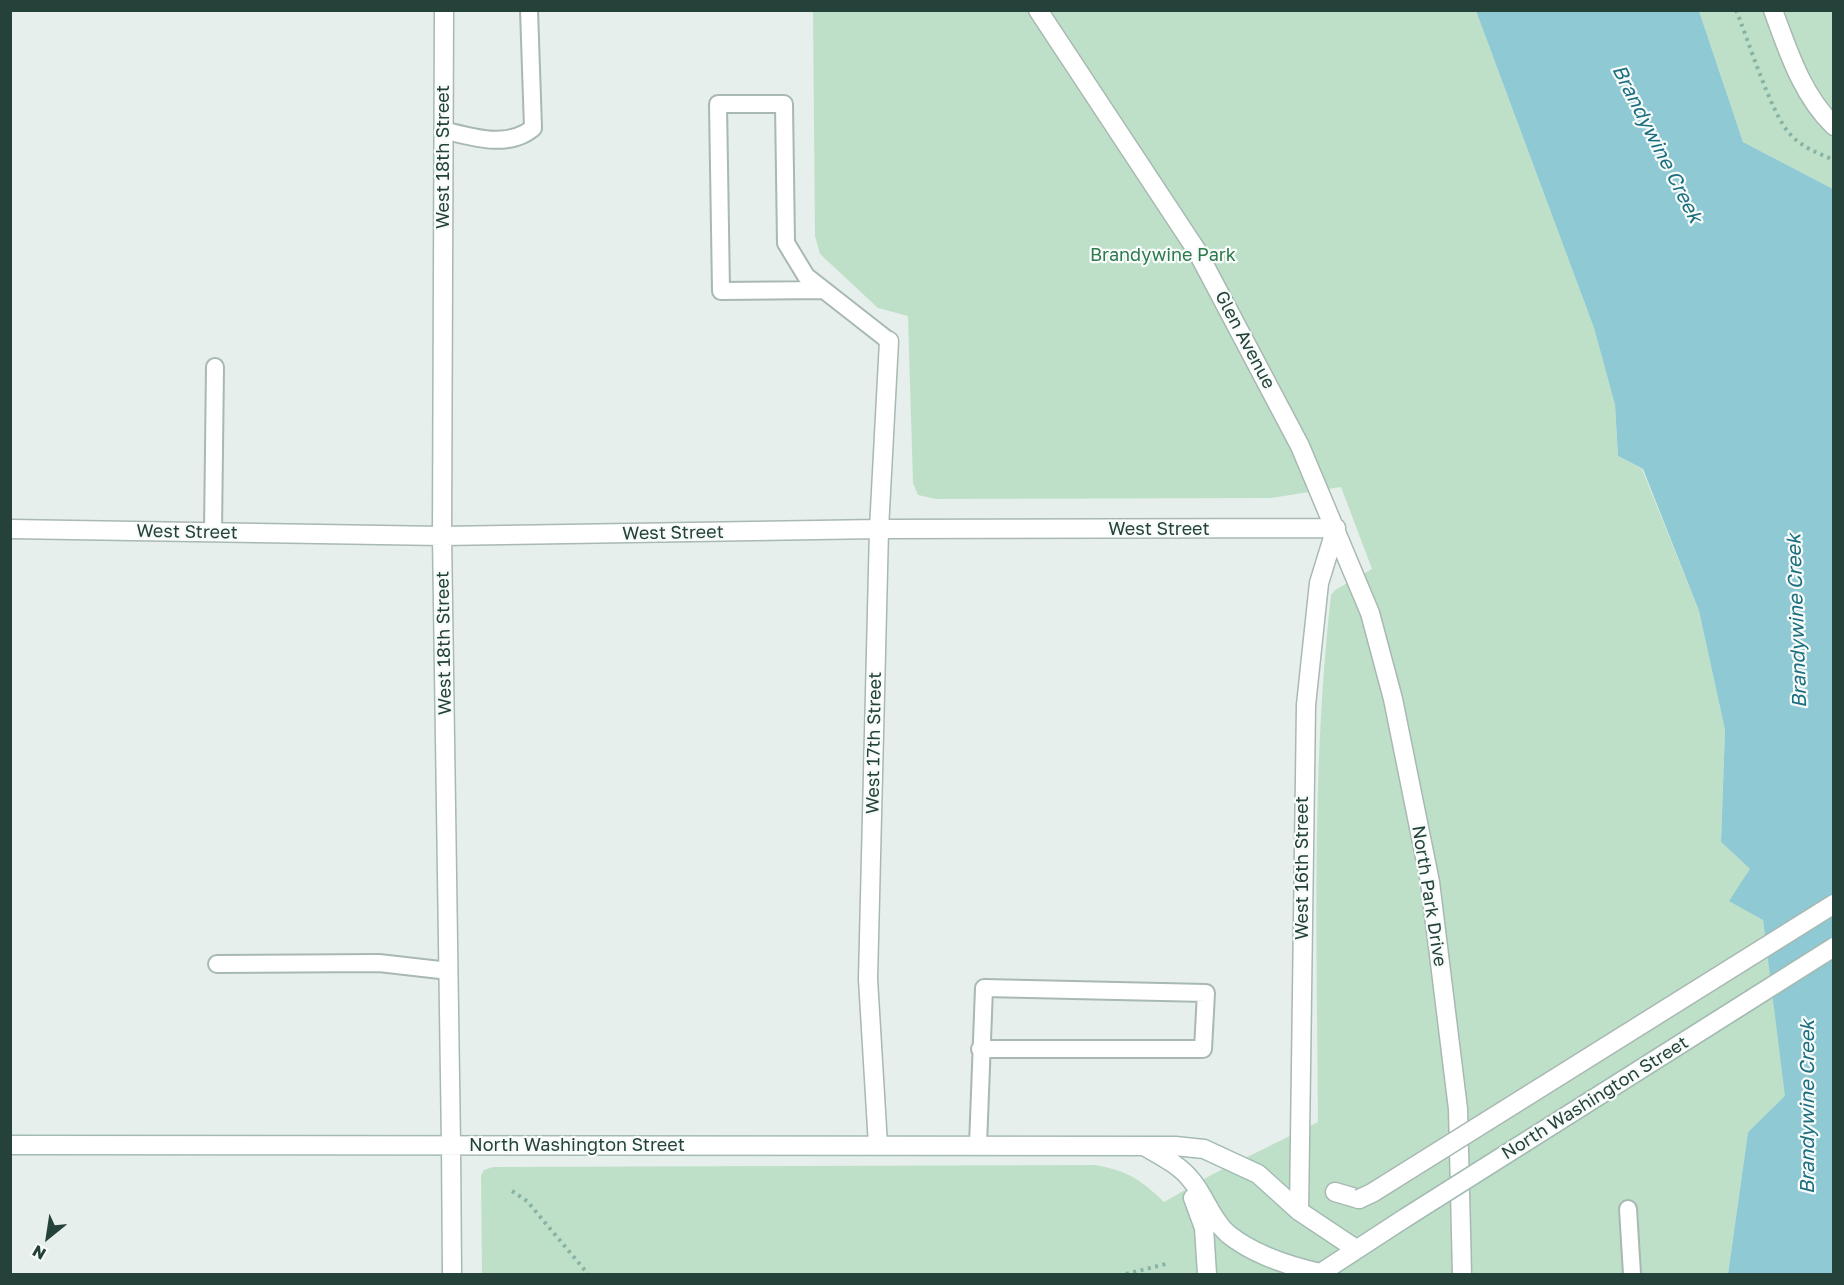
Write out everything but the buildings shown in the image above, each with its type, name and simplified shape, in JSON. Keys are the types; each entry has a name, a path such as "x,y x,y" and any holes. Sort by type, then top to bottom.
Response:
{"street":[{"name":"West 18th Street","path":"444,10 442,536 452,1275"},
{"name":"Glen Avenue","path":"1038,10 1197,250 1300,446 1336,528"},
{"path":"1773,10 1802,81 1818,111 1833,126"},
{"name":"West 17th Street","path":"878,1145 868,979 879,530 889,341"},
{"name":"West Street","path":"10,529 442,536 879,530 1336,528"},
{"name":"West 16th Street","path":"1299,1211 1306,705 1319,583 1336,528"},
{"name":"North Park Drive","path":"1336,528 1370,613 1390,688 1430,882 1458,1109 1462,1275"},
{"path":"1335,1192 1359,1198 1372,1193 1833,904"},
{"name":"North Washington Street","path":"1143,1145 1181,1169 1193,1182 1215,1220 1228,1233 1274,1259 1319,1274 1833,947"},
{"name":"North Washington Street","path":"10,1144 1143,1145 1204,1149 1258,1174 1299,1211 1356,1249"},
{"path":"1181,1169 1204,1228 1207,1275"}],"lane":[{"path":"443,130 483,140 521,137 533,128 530,10"},
{"path":"824,290 721,291 718,104 784,104 786,243 806,276 824,290 889,341"},
{"path":"213,532 216,367"},
{"path":"217,964 379,963 449,971"},
{"path":"978,1145 980,1049 984,988 1206,993 1203,1050 980,1049"},
{"path":"1628,1209 1632,1275"}],"path":[{"path":"1736,10 1775,109 1788,133 1803,145 1833,160"},
{"path":"513,1191 527,1201 588,1275"},
{"path":"1126,1275 1166,1264"}],"green space":[{"name":"Brandywine Park","path":"813,11 1476,11 1594,328 1615,405 1618,456 1642,469 1699,611 1725,730 1721,842 1750,869 1763,920 1786,1096 1748,1132 1728,1274 482,1274 481,1175 484,1170 493,1167 1095,1165 1133,1177 1164,1202 1213,1174 1318,1122 1316,924 1318,792 1320,726 1331,595 1335,590 1372,569 1341,487 1271,498 936,499 918,495 913,483 908,316 878,308 820,254 815,236"},
{"path":"1699,11 1833,11 1833,189 1743,142"}],"water":[{"name":"Brandywine Creek","path":"1476,11 1699,11 1743,142 1833,189 1833,1274 1728,1274 1748,1132 1785,1096 1763,920 1729,901 1750,869 1721,842 1725,730 1699,611 1643,469 1618,456 1615,405 1594,328"}]}
